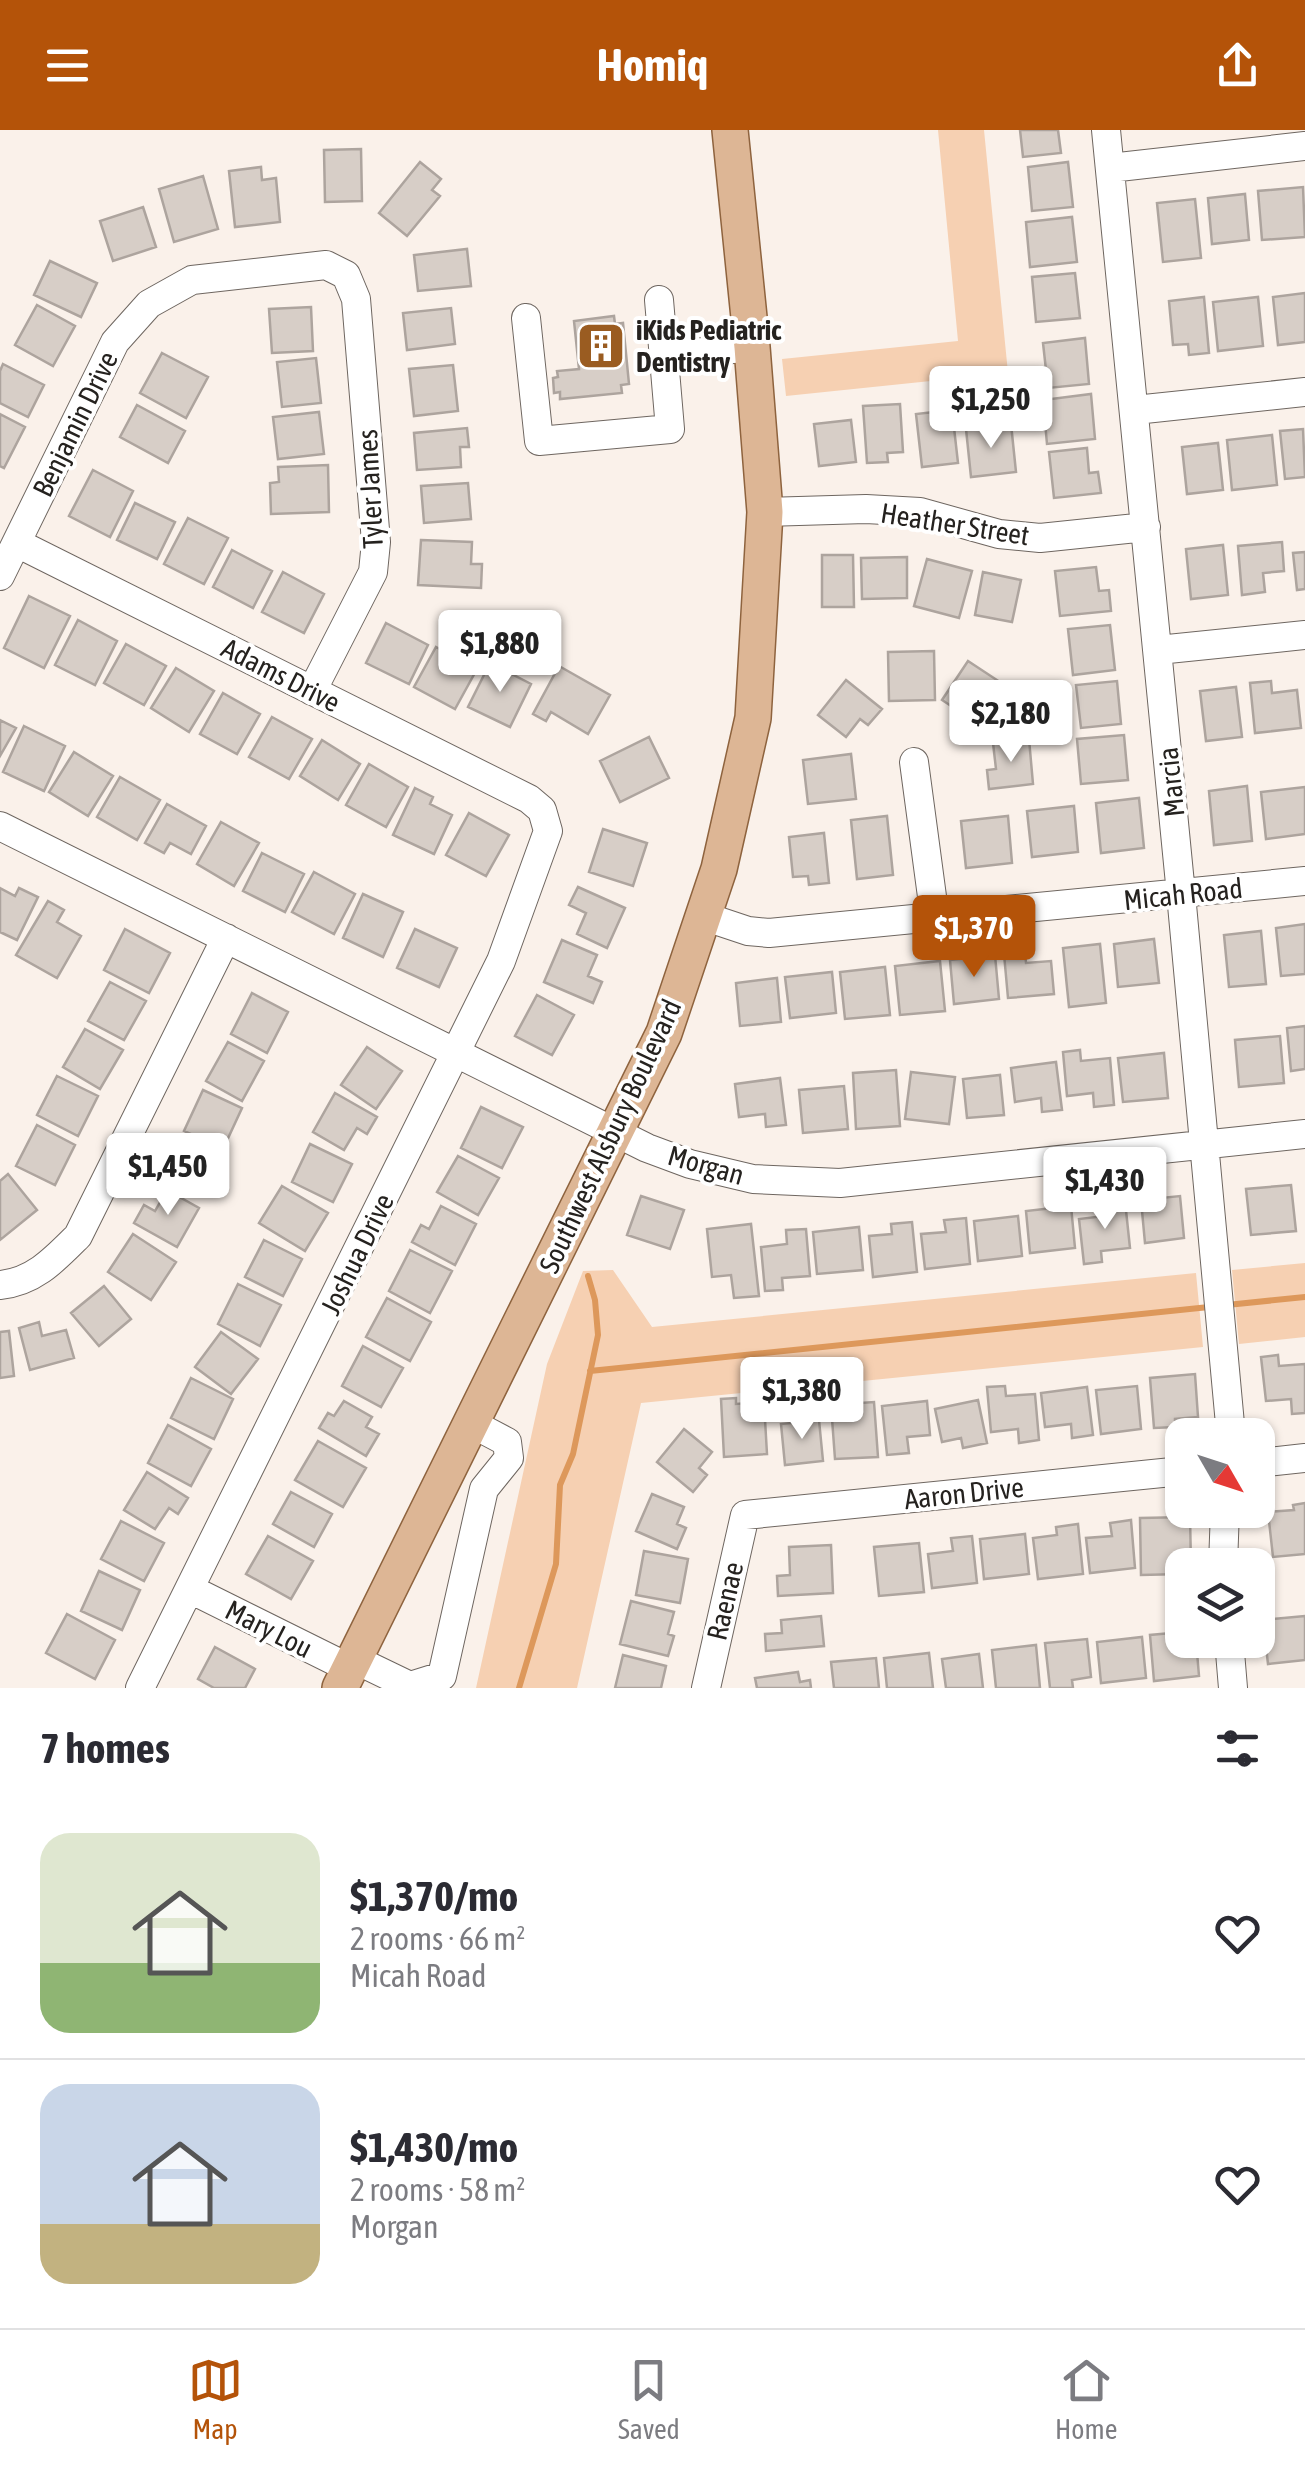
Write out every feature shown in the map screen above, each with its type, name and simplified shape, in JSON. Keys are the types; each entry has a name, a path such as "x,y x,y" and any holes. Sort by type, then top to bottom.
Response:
{"main road":[{"name":"Southwest Alsbury Boulevard","path":"347,1672 664,1033 706,917 732,818 753,718 765,512 730,130"}],"street":[{"name":"Marcia","path":"1106,130 1229,1418"},
{"path":"1110,168 1305,146"},
{"name":"Benjamin Drive","path":"0,576 115,342 149,304 192,280 326,265 346,275"},
{"name":"Tyler James","path":"312,691 373,572 376,542 356,299 346,275"},
{"path":"526,318 539,441 670,428 660,300"},
{"path":"665,356 752,347"},
{"path":"1135,410 1305,392"},
{"name":"Heather Street","path":"765,512 920,512 999,534 1040,538 1146,527"},
{"name":"Adams Drive","path":"17,543 530,799 542,810"},
{"path":"1158,650 1305,636"},
{"path":"914,762 935,919"},
{"name":"Joshua Drive","path":"140,1688 500,961 548,831 542,810"},
{"name":"Morgan","path":"0,826 616,1132 690,1164 752,1179 840,1182 1305,1134"},
{"name":"Micah Road","path":"706,917 748,931 769,933 1305,881"},
{"path":"0,1285 45,1270 78,1236 226,938"},
{"name":"Mary Lou","path":"190,1589 347,1672 410,1686 442,1676 484,1488 509,1458 506,1442 471,1423"},
{"path":"1275,1461 1305,1458"},
{"name":"Aaron Drive","path":"746,1514 1165,1473"},
{"name":"Raenae","path":"706,1688 746,1514"},
{"path":"1230,1658 1233,1688"}],"shaded area":[{"path":"938,130 984,130 1008,373 786,396 782,359 958,341"},
{"path":"1305,1263 1305,1337 1239,1344 1232,1270"},
{"path":"613,1270 652,1327 1196,1273 1203,1347 641,1403 577,1688 476,1688 547,1364 583,1271"}],"building":[{"path":"1020,130 1058,130 1061,153 1023,157"},
{"path":"361,149 362,201 325,202 324,150"},
{"path":"420,162 441,179 432,190 440,196 407,236 379,213"},
{"path":"1068,162 1073,207 1032,211 1028,167"},
{"path":"261,167 262,180 276,178 280,222 235,227 229,171"},
{"path":"203,176 218,229 174,242 159,189"},
{"path":"1303,187 1305,237 1262,240 1258,191"},
{"path":"1245,194 1249,240 1212,244 1208,198"},
{"path":"1195,199 1201,258 1163,262 1157,203"},
{"path":"143,207 156,247 113,261 100,221"},
{"path":"1072,217 1077,262 1030,267 1026,222"},
{"path":"467,249 471,286 418,291 414,255"},
{"path":"50,261 97,283 81,317 34,295"},
{"path":"1075,273 1080,318 1036,322 1032,277"},
{"path":"1305,293 1305,342 1278,345 1273,297"},
{"path":"1204,297 1209,353 1189,355 1188,344 1173,345 1169,301"},
{"path":"1258,297 1263,346 1218,351 1213,302"},
{"path":"37,305 75,326 53,366 15,345"},
{"path":"311,307 313,351 272,353 269,309"},
{"path":"451,308 455,344 407,350 403,313"},
{"name":"iKids Pediatric Dentistry","path":"614,316 615,324 623,323 629,384 621,385 622,393 560,399 560,392 554,393 553,378 558,377 557,371 579,369 574,321"},
{"path":"1085,338 1089,384 1048,388 1043,343"},
{"path":"162,353 208,377 186,418 140,393"},
{"path":"316,358 321,403 282,407 277,362"},
{"path":"3,364 44,385 28,417 0,403"},
{"path":"453,365 458,411 414,416 409,369"},
{"path":"1091,394 1095,439 1047,444 1043,400"},
{"path":"900,404 903,452 887,453 888,462 867,463 863,406"},
{"path":"137,405 185,431 168,463 120,437"},
{"path":"952,410 958,463 922,467 916,414"},
{"path":"319,412 324,454 278,459 273,417"},
{"path":"0,414 25,427 4,468 0,466"},
{"path":"851,420 856,462 819,466 814,424"},
{"path":"1011,424 1016,472 971,477 966,429"},
{"path":"467,428 469,447 460,447 461,467 417,470 414,433"},
{"path":"1303,429 1305,477 1285,479 1280,431"},
{"path":"1272,435 1277,485 1232,490 1227,440"},
{"path":"1218,443 1223,490 1187,494 1182,447"},
{"path":"1087,448 1089,473 1098,472 1101,493 1054,498 1049,452"},
{"path":"328,465 329,512 271,514 270,483 279,482 278,467"},
{"path":"93,470 133,491 110,537 69,516"},
{"path":"468,483 471,519 424,523 421,486"},
{"path":"135,503 175,522 157,559 117,540"},
{"path":"188,518 228,538 204,584 164,564"},
{"path":"421,540 472,542 471,564 482,564 481,588 418,585"},
{"path":"1282,542 1284,571 1263,573 1265,592 1242,595 1238,546"},
{"path":"1223,545 1228,595 1191,599 1186,549"},
{"path":"232,550 272,571 253,608 213,587"},
{"path":"1305,552 1305,589 1297,590 1293,553"},
{"path":"822,555 853,555 854,607 822,607"},
{"path":"907,557 907,598 862,599 861,558"},
{"path":"927,559 972,571 959,618 914,606"},
{"path":"1096,567 1099,591 1109,590 1111,611 1060,616 1055,571"},
{"path":"283,572 324,594 304,633 262,612"},
{"path":"983,572 1021,580 1012,622 975,615"},
{"path":"29,596 70,616 44,668 4,648"},
{"path":"78,620 117,641 95,685 55,665"},
{"path":"386,623 428,645 409,684 366,663"},
{"path":"1110,625 1115,670 1073,675 1068,629"},
{"path":"126,644 166,666 144,705 104,683"},
{"path":"436,647 477,669 455,709 414,687"},
{"path":"934,651 935,700 889,701 888,652"},
{"path":"968,661 1006,686 980,725 942,700"},
{"path":"490,663 531,684 510,727 468,707"},
{"path":"559,666 610,695 588,734 551,712 546,721 533,714"},
{"path":"176,668 214,691 189,732 151,708"},
{"path":"846,680 882,709 868,725 860,719 846,737 818,715"},
{"path":"1117,681 1121,724 1081,728 1076,685"},
{"path":"1271,681 1272,693 1297,690 1301,728 1255,733 1250,683"},
{"path":"1236,687 1242,737 1206,741 1200,691"},
{"path":"223,693 260,714 237,754 200,734"},
{"path":"272,717 312,739 289,779 249,757"},
{"path":"0,720 16,728 0,756"},
{"path":"24,726 65,746 44,791 3,772"},
{"path":"1124,735 1128,780 1081,784 1077,739"},
{"path":"649,737 669,778 620,802 600,761"},
{"path":"1029,739 1033,784 989,789 987,770 996,769 993,743"},
{"path":"322,740 360,764 338,800 300,776"},
{"path":"74,752 113,776 88,816 49,792"},
{"path":"851,754 856,799 808,804 803,760"},
{"path":"369,764 408,787 386,827 346,805"},
{"path":"120,777 160,800 137,840 97,817"},
{"path":"1247,786 1252,841 1214,845 1209,791"},
{"path":"1305,787 1305,834 1266,839 1261,792"},
{"path":"415,788 433,797 430,804 452,815 434,854 393,835"},
{"path":"1139,798 1144,848 1101,853 1096,803"},
{"path":"167,804 206,826 191,854 170,843 164,853 145,843"},
{"path":"1074,806 1078,852 1032,857 1027,811"},
{"path":"469,813 509,835 486,876 446,855"},
{"path":"887,816 893,875 857,879 851,820"},
{"path":"1008,816 1012,863 966,868 961,821"},
{"path":"221,822 259,843 234,886 197,864"},
{"path":"603,829 647,843 633,886 589,872"},
{"path":"824,833 829,883 809,885 808,876 793,877 789,837"},
{"path":"262,853 304,874 285,912 243,891"},
{"path":"314,872 355,894 334,934 292,912"},
{"path":"578,887 625,908 607,948 577,934 586,913 569,905"},
{"path":"0,888 15,896 19,888 38,897 17,940 0,932"},
{"path":"363,894 403,912 383,957 343,938"},
{"path":"48,901 64,910 57,922 81,936 57,978 16,955"},
{"path":"1305,924 1305,974 1281,976 1276,928"},
{"path":"125,929 170,953 149,993 104,970"},
{"path":"415,929 457,948 439,987 397,968"},
{"path":"1261,931 1266,984 1229,987 1224,935"},
{"path":"1154,939 1159,983 1118,987 1114,944"},
{"path":"562,940 597,955 588,976 602,982 593,1003 544,982"},
{"path":"1100,944 1106,1003 1069,1007 1063,948"},
{"path":"1025,952 1026,963 1051,961 1054,994 1008,998 1004,954"},
{"path":"995,955 999,999 954,1004 950,960"},
{"path":"940,961 945,1011 900,1015 895,966"},
{"path":"885,967 890,1015 845,1019 840,972"},
{"path":"832,972 836,1013 790,1018 785,977"},
{"path":"777,978 781,1022 740,1026 736,983"},
{"path":"110,982 146,1001 124,1040 88,1021"},
{"path":"252,993 288,1012 267,1053 231,1034"},
{"path":"537,995 574,1015 552,1055 515,1036"},
{"path":"1305,1026 1305,1069 1291,1071 1287,1028"},
{"path":"85,1029 123,1050 100,1089 63,1067"},
{"path":"1280,1036 1284,1083 1239,1087 1235,1040"},
{"path":"228,1042 264,1061 242,1101 206,1081"},
{"path":"367,1047 402,1071 376,1109 341,1085"},
{"path":"1080,1050 1081,1061 1110,1058 1114,1105 1094,1107 1093,1093 1067,1096 1063,1052"},
{"path":"1164,1053 1168,1098 1123,1102 1118,1058"},
{"path":"1056,1062 1062,1110 1042,1112 1041,1098 1015,1102 1011,1068"},
{"path":"896,1070 900,1126 856,1129 853,1073"},
{"path":"911,1072 955,1077 949,1124 905,1119"},
{"path":"1000,1075 1004,1115 967,1118 963,1079"},
{"path":"57,1076 98,1096 78,1136 37,1115"},
{"path":"780,1078 786,1125 766,1127 765,1114 739,1117 735,1084"},
{"path":"844,1086 848,1129 803,1133 799,1090"},
{"path":"203,1090 242,1108 223,1149 184,1131"},
{"path":"335,1093 377,1117 367,1134 357,1128 344,1150 313,1132"},
{"path":"481,1107 523,1127 502,1168 461,1148"},
{"path":"37,1125 75,1145 55,1185 16,1166"},
{"path":"180,1137 216,1155 197,1195 160,1177"},
{"path":"310,1144 352,1164 333,1202 292,1182"},
{"path":"458,1156 499,1178 478,1215 437,1192"},
{"path":"8,1174 37,1210 0,1240 0,1181"},
{"path":"1291,1185 1296,1231 1251,1235 1246,1189"},
{"path":"282,1186 328,1213 305,1251 259,1223"},
{"path":"167,1190 199,1208 177,1247 134,1223 144,1205 155,1211"},
{"path":"641,1196 684,1210 670,1249 627,1235"},
{"path":"1180,1196 1184,1238 1145,1243 1141,1200"},
{"path":"1125,1201 1130,1248 1101,1251 1102,1262 1084,1264 1079,1219 1105,1216 1103,1204"},
{"path":"441,1206 476,1224 455,1265 412,1242 421,1225 429,1229"},
{"path":"1071,1206 1075,1248 1030,1253 1026,1211"},
{"path":"1018,1216 1022,1256 978,1261 974,1221"},
{"path":"966,1218 970,1264 925,1269 921,1234 946,1232 944,1220"},
{"path":"912,1222 917,1272 873,1277 869,1236 892,1234 891,1224"},
{"path":"751,1224 759,1296 734,1298 731,1275 712,1277 707,1229"},
{"path":"859,1227 863,1270 817,1274 813,1232"},
{"path":"806,1229 810,1276 782,1278 783,1290 765,1291 761,1247 787,1244 786,1230"},
{"path":"133,1234 176,1262 151,1300 108,1272"},
{"path":"264,1240 302,1259 283,1296 245,1277"},
{"path":"410,1250 452,1271 430,1313 389,1291"},
{"path":"238,1284 281,1305 260,1346 218,1324"},
{"path":"104,1286 131,1319 99,1346 71,1313"},
{"path":"387,1298 431,1322 410,1361 366,1337"},
{"path":"39,1322 42,1336 66,1330 74,1358 30,1370 19,1328"},
{"path":"9,1331 14,1376 0,1378 0,1332"},
{"path":"221,1332 258,1359 231,1394 195,1367"},
{"path":"363,1346 403,1368 381,1407 342,1386"},
{"path":"1278,1355 1279,1366 1305,1364 1305,1413 1292,1414 1291,1399 1266,1401 1261,1357"},
{"path":"1195,1374 1198,1417 1165,1418 1165,1427 1154,1428 1150,1378"},
{"path":"191,1378 233,1399 214,1439 171,1418"},
{"path":"1005,1386 1006,1396 1035,1394 1039,1440 1019,1443 1018,1429 991,1432 987,1387"},
{"path":"1137,1386 1141,1429 1101,1434 1096,1390"},
{"path":"1087,1387 1093,1435 1072,1438 1071,1424 1045,1427 1041,1393"},
{"path":"736,1398 736,1404 764,1402 767,1454 724,1457 721,1399"},
{"path":"978,1400 987,1443 963,1448 961,1438 942,1442 935,1409"},
{"path":"344,1401 372,1417 366,1427 379,1434 366,1456 319,1428 328,1413 334,1416"},
{"path":"927,1401 930,1435 907,1437 909,1453 887,1455 882,1406"},
{"path":"874,1402 878,1457 835,1459 831,1405"},
{"path":"819,1420 823,1461 785,1465 781,1424"},
{"path":"168,1425 211,1449 191,1486 148,1463"},
{"path":"684,1429 712,1452 699,1468 707,1475 693,1492 657,1462"},
{"path":"318,1441 366,1468 343,1507 295,1480"},
{"path":"147,1472 188,1498 178,1514 169,1508 155,1529 124,1510"},
{"path":"291,1492 332,1514 314,1547 273,1524"},
{"path":"652,1494 684,1507 677,1524 686,1528 677,1549 636,1531"},
{"path":"1305,1503 1305,1554 1275,1557 1270,1528 1275,1528 1275,1511 1294,1510 1293,1505"},
{"path":"1140,1518 1165,1518 1165,1528 1190,1528 1191,1548 1165,1548 1165,1574 1141,1575"},
{"path":"1131,1520 1135,1568 1090,1573 1086,1538 1112,1536 1110,1523"},
{"path":"121,1521 164,1543 144,1581 101,1559"},
{"path":"1078,1524 1083,1574 1038,1579 1033,1538 1057,1535 1056,1527"},
{"path":"1025,1534 1029,1574 984,1579 980,1539"},
{"path":"268,1536 313,1561 291,1599 246,1574"},
{"path":"972,1536 977,1583 932,1588 928,1554 953,1551 951,1538"},
{"path":"919,1543 924,1592 879,1596 874,1547"},
{"path":"831,1545 833,1593 778,1596 777,1576 790,1575 789,1547"},
{"path":"644,1551 688,1559 680,1603 636,1595"},
{"path":"99,1571 140,1590 122,1630 81,1611"},
{"path":"631,1601 674,1612 668,1634 674,1636 668,1656 620,1644"},
{"path":"67,1614 115,1640 95,1679 46,1653"},
{"path":"821,1616 824,1646 766,1651 765,1634 782,1633 781,1620"},
{"path":"1305,1616 1305,1660 1268,1664 1267,1658 1275,1658 1275,1619"},
{"path":"1165,1634 1165,1658 1198,1658 1199,1676 1154,1681 1150,1635"},
{"path":"1142,1637 1146,1678 1101,1683 1097,1642"},
{"path":"1087,1639 1091,1677 1072,1680 1073,1688 1050,1688 1045,1643"},
{"path":"1036,1645 1040,1688 996,1688 992,1650"},
{"path":"215,1647 255,1669 245,1688 214,1688 198,1679"},
{"path":"929,1653 933,1688 887,1688 884,1658"},
{"path":"979,1654 983,1688 946,1688 942,1659"},
{"path":"623,1655 666,1666 661,1688 615,1688"},
{"path":"876,1658 879,1688 834,1688 831,1662"},
{"path":"798,1672 800,1682 810,1680 811,1688 757,1688 755,1678"}],"waterway":[{"path":"519,1688 556,1564 560,1485 573,1454 598,1335 588,1276"},
{"path":"1227,1305 1305,1297"},
{"path":"590,1371 1209,1307"}],"place":[{"name":"iKids Pediatric Dentistry","path":"601,346"}]}
